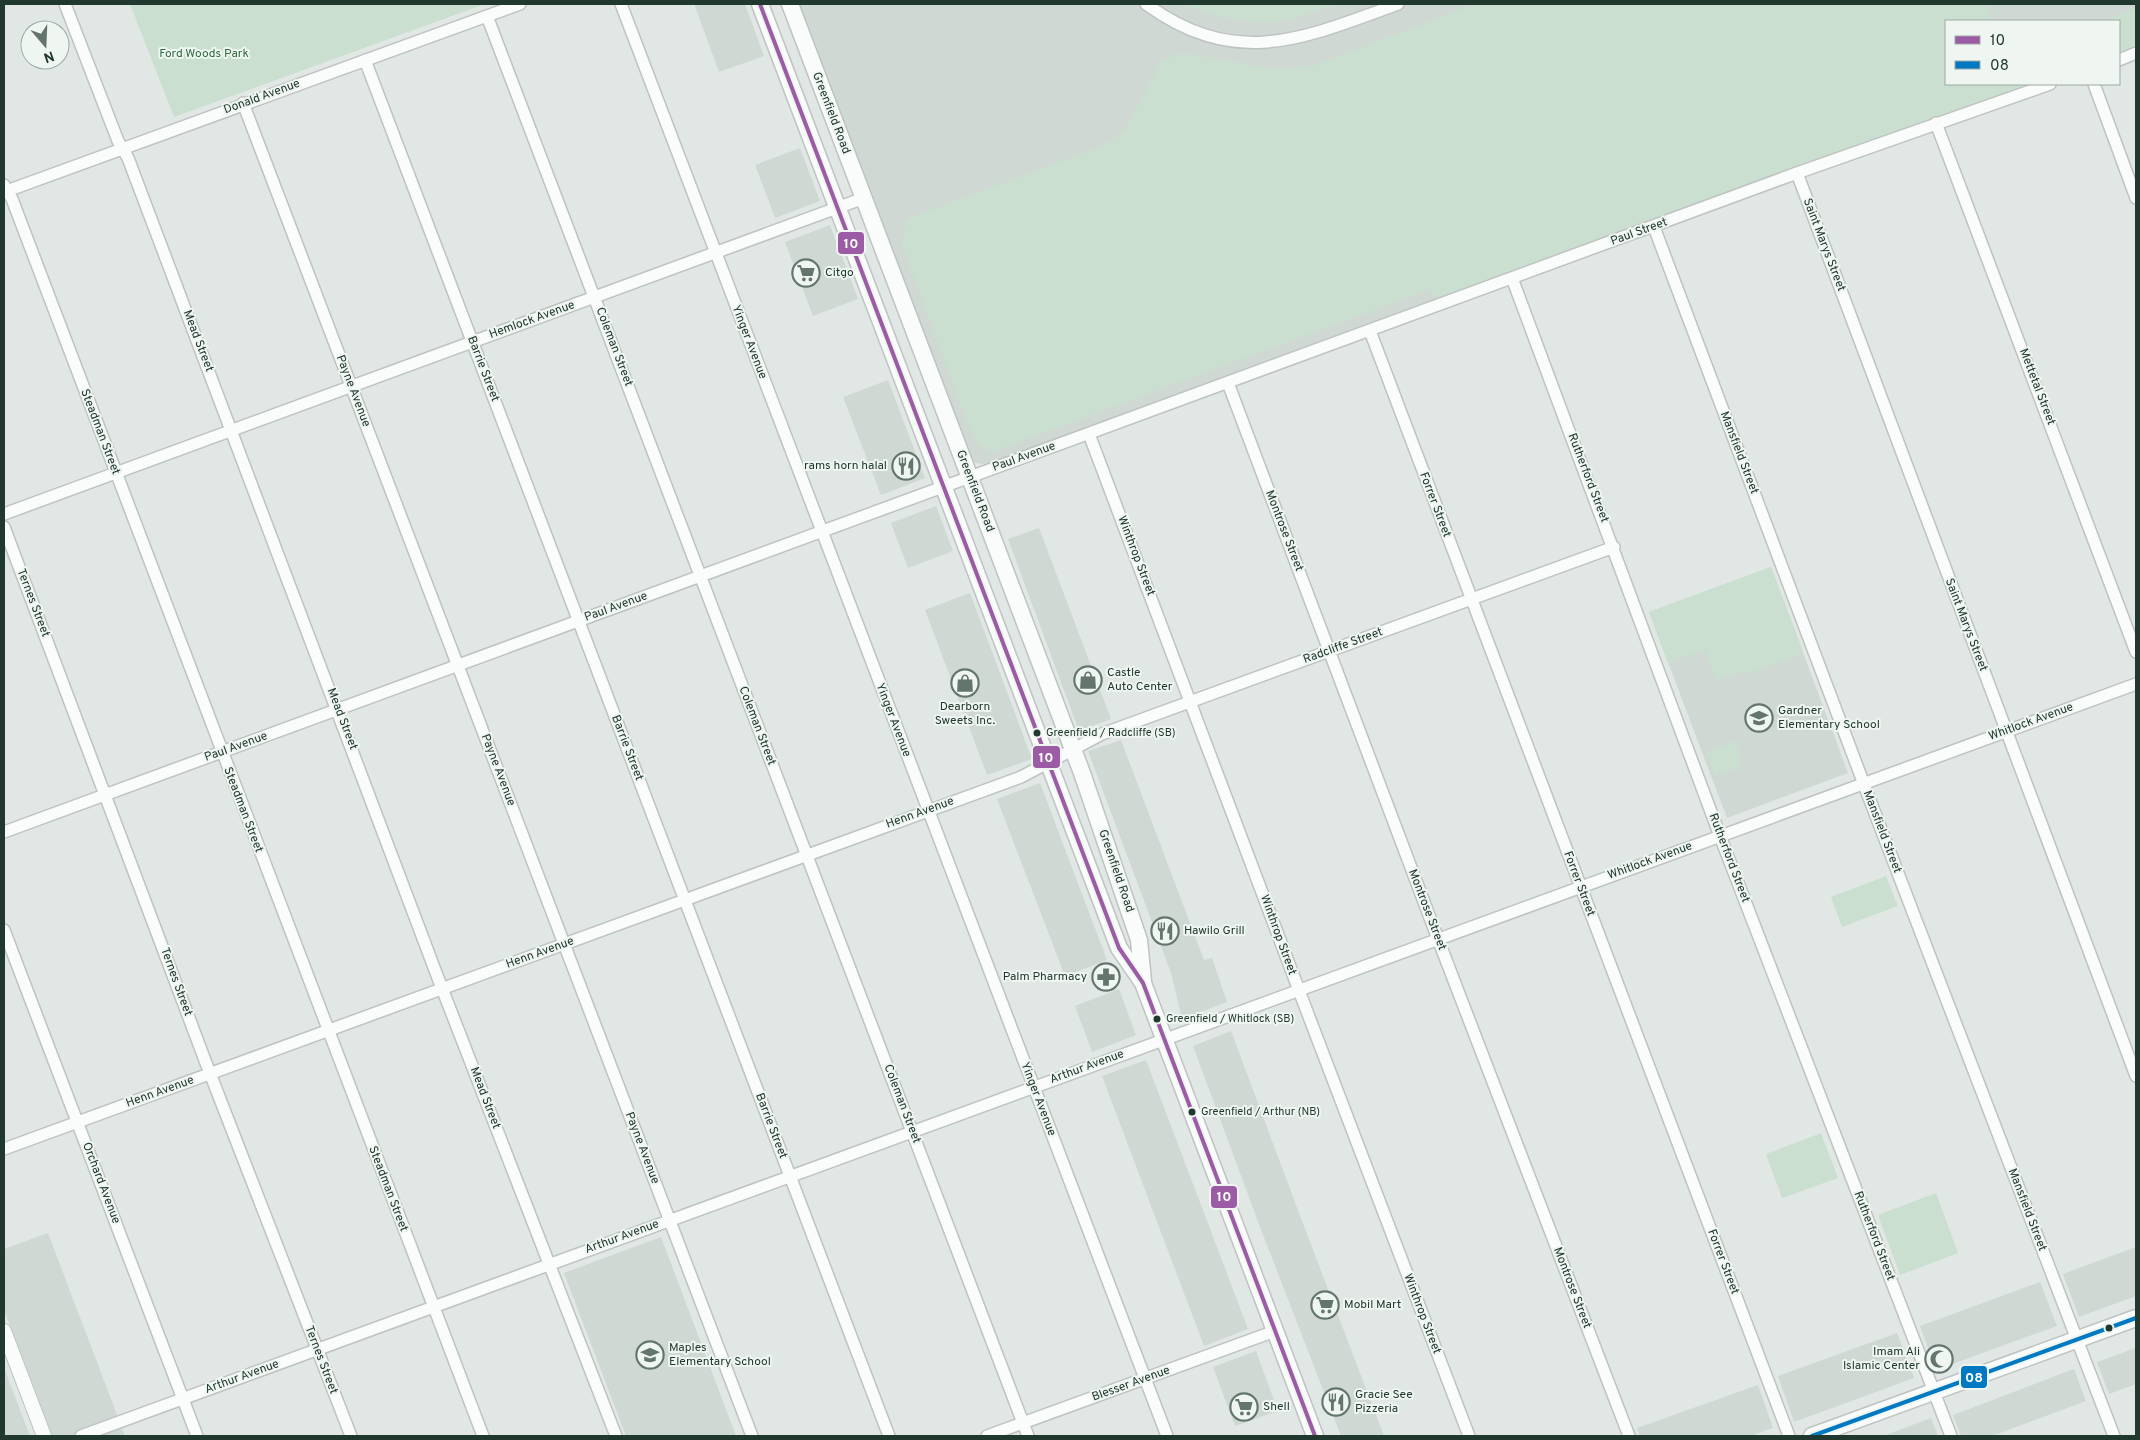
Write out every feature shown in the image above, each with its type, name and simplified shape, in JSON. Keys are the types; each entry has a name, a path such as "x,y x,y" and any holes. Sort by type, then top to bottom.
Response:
{"main road":[{"name":"Greenfield Road","path":"760,4 1119,948 1143,983 1315,1436"},
{"name":"Greenfield Road","path":"790,4 1073,748 1139,940 1143,983"},
{"path":"1006,651 1032,641"},
{"path":"1812,1436 2136,1318"}],"street":[{"name":"Mead Street","path":"65,4 118,141 128,158 443,988 616,1436"},
{"name":"Donald Avenue","path":"5,189 122,149 243,103 520,4"},
{"name":"Yinger Avenue","path":"621,4 1167,1436"},
{"path":"1146,4 1166,18 1206,36 1248,43 1284,41 1320,32 1398,4"},
{"name":"Coleman Street","path":"487,16 1028,1436"},
{"path":"2120,60 2136,53"},
{"name":"Barrie Street","path":"365,60 889,1436"},
{"name":"Paul Street","path":"1228,383 1797,173 2047,85"},
{"path":"2094,85 2136,198"},
{"name":"Payne Avenue","path":"243,103 752,1436"},
{"name":"Mettetal Street","path":"1936,123 2136,652"},
{"name":"Saint Marys Street","path":"1797,173 2136,1076"},
{"name":"Steadman Street","path":"5,189 116,473 483,1436"},
{"name":"Hemlock Avenue","path":"4,514 864,198"},
{"name":"Mansfield Street","path":"1654,226 1863,783 2114,1436"},
{"name":"Rutherford Street","path":"1512,278 1614,547 1720,836 1950,1436"},
{"name":"Forrer Street","path":"1370,331 1789,1436"},
{"name":"Paul Avenue","path":"4,832 1228,383"},
{"name":"Montrose Street","path":"1228,383 1629,1436"},
{"name":"Winthrop Street","path":"1089,434 1298,990 1469,1436"},
{"name":"Ternes Street","path":"4,527 210,1074 351,1436"},
{"name":"Radcliffe Street","path":"1073,748 1102,734 1614,547"},
{"name":"Whitlock Avenue","path":"1164,1039 2136,684"},
{"name":"Henn Avenue","path":"4,1149 1021,777 1073,748"},
{"name":"Orchard Avenue","path":"4,930 198,1436"},
{"name":"Arthur Avenue","path":"81,1436 1164,1039"},
{"name":"Blesser Avenue","path":"987,1436 1275,1331"},
{"path":"4,1332 44,1436"}],"shaded area":[{"path":"694,4 745,4 764,56 719,72"},
{"path":"797,4 2136,4 2136,42 2120,20 1945,20 1945,84 1581,248 1001,461 982,464 976,463 970,458"},
{"path":"800,148 820,201 775,218 755,165"},
{"path":"830,225 858,299 813,316 785,242"},
{"path":"888,380 925,478 881,495 843,397"},
{"path":"936,506 953,551 908,568 891,523"},
{"path":"1039,528 1111,719 1079,731 1008,539"},
{"name":"Gardner Elementary School","path":"1771,567 1848,773 1727,818 1649,612"},
{"path":"970,593 1032,759 987,775 925,610"},
{"path":"1121,740 1204,960 1212,958 1227,1002 1182,1019 1171,973 1088,751"},
{"path":"1040,783 1107,960 1065,976 997,799"},
{"path":"1119,989 1136,1035 1092,1052 1075,1006"},
{"path":"1231,1031 1384,1436 1341,1436 1260,1227 1193,1046"},
{"path":"1146,1060 1248,1329 1204,1346 1102,1076"},
{"path":"48,1233 125,1436 52,1436 4,1310 4,1249"},
{"name":"Maples Elementary School","path":"661,1237 736,1436 626,1436 564,1273"},
{"path":"2136,1247 2136,1296 2079,1317 2063,1274"},
{"path":"2040,1282 2057,1326 1936,1370 1920,1326"},
{"path":"1897,1333 1914,1378 1794,1422 1778,1376"},
{"path":"2136,1348 2136,1384 2109,1394 2097,1362"},
{"path":"1256,1351 1278,1411 1235,1426 1213,1367"},
{"path":"4,1368 30,1436 4,1436"},
{"path":"2074,1369 2086,1401 1992,1436 1961,1436 1953,1415"},
{"path":"1758,1385 1773,1428 1750,1436 1640,1436 1637,1428"},
{"path":"1931,1418 1938,1436 1883,1436"}],"green space":[{"name":"Ford Woods Park","path":"130,4 485,4 174,117"},
{"path":"1186,4 1333,4 1293,19 1268,22 1223,17"},
{"path":"1475,4 1986,4 1993,20 1945,20 1945,85 2029,85 1436,301 1431,289 992,452 978,444 968,425 902,245 906,222 912,217 1102,146 1124,132 1162,61 1183,53 1272,69 1313,66"},
{"path":"2136,8 2136,45 2120,52 2120,20 2105,20"},
{"path":"1771,567 1803,651 1800,652 1801,655 1744,675 1742,671 1717,680 1705,650 1668,663 1649,612"},
{"path":"1735,741 1742,759 1739,767 1715,776 1706,752"},
{"path":"1886,876 1898,906 1842,927 1831,897"},
{"path":"1821,1133 1838,1178 1782,1198 1766,1154"},
{"path":"1936,1193 1958,1253 1900,1275 1878,1215"}],"transit line":[{"name":"10","path":"760,4 1119,948 1143,983 1315,1436"},
{"name":"08","path":"1812,1436 2136,1318"}],"place":[{"name":"Citgo","path":"806,273"},
{"name":"rams horn halal","path":"906,466"},
{"name":"Castle Auto Center","path":"1088,680"},
{"name":"Dearborn Sweets Inc.","path":"965,683"},
{"name":"Gardner Elementary School","path":"1759,718"},
{"name":"Greenfield / Radcliffe (SB)","path":"1037,733"},
{"name":"Hawilo Grill","path":"1165,931"},
{"name":"Palm Pharmacy","path":"1106,977"},
{"name":"Greenfield / Whitlock (SB)","path":"1157,1019"},
{"name":"Greenfield / Arthur (NB)","path":"1192,1112"},
{"name":"Mobil Mart","path":"1325,1305"},
{"name":"Maples Elementary School","path":"650,1355"},
{"name":"Imam Ali Islamic Center","path":"1939,1359"},
{"name":"Gracie See Pizzeria","path":"1336,1402"},
{"name":"Shell","path":"1244,1407"}]}
